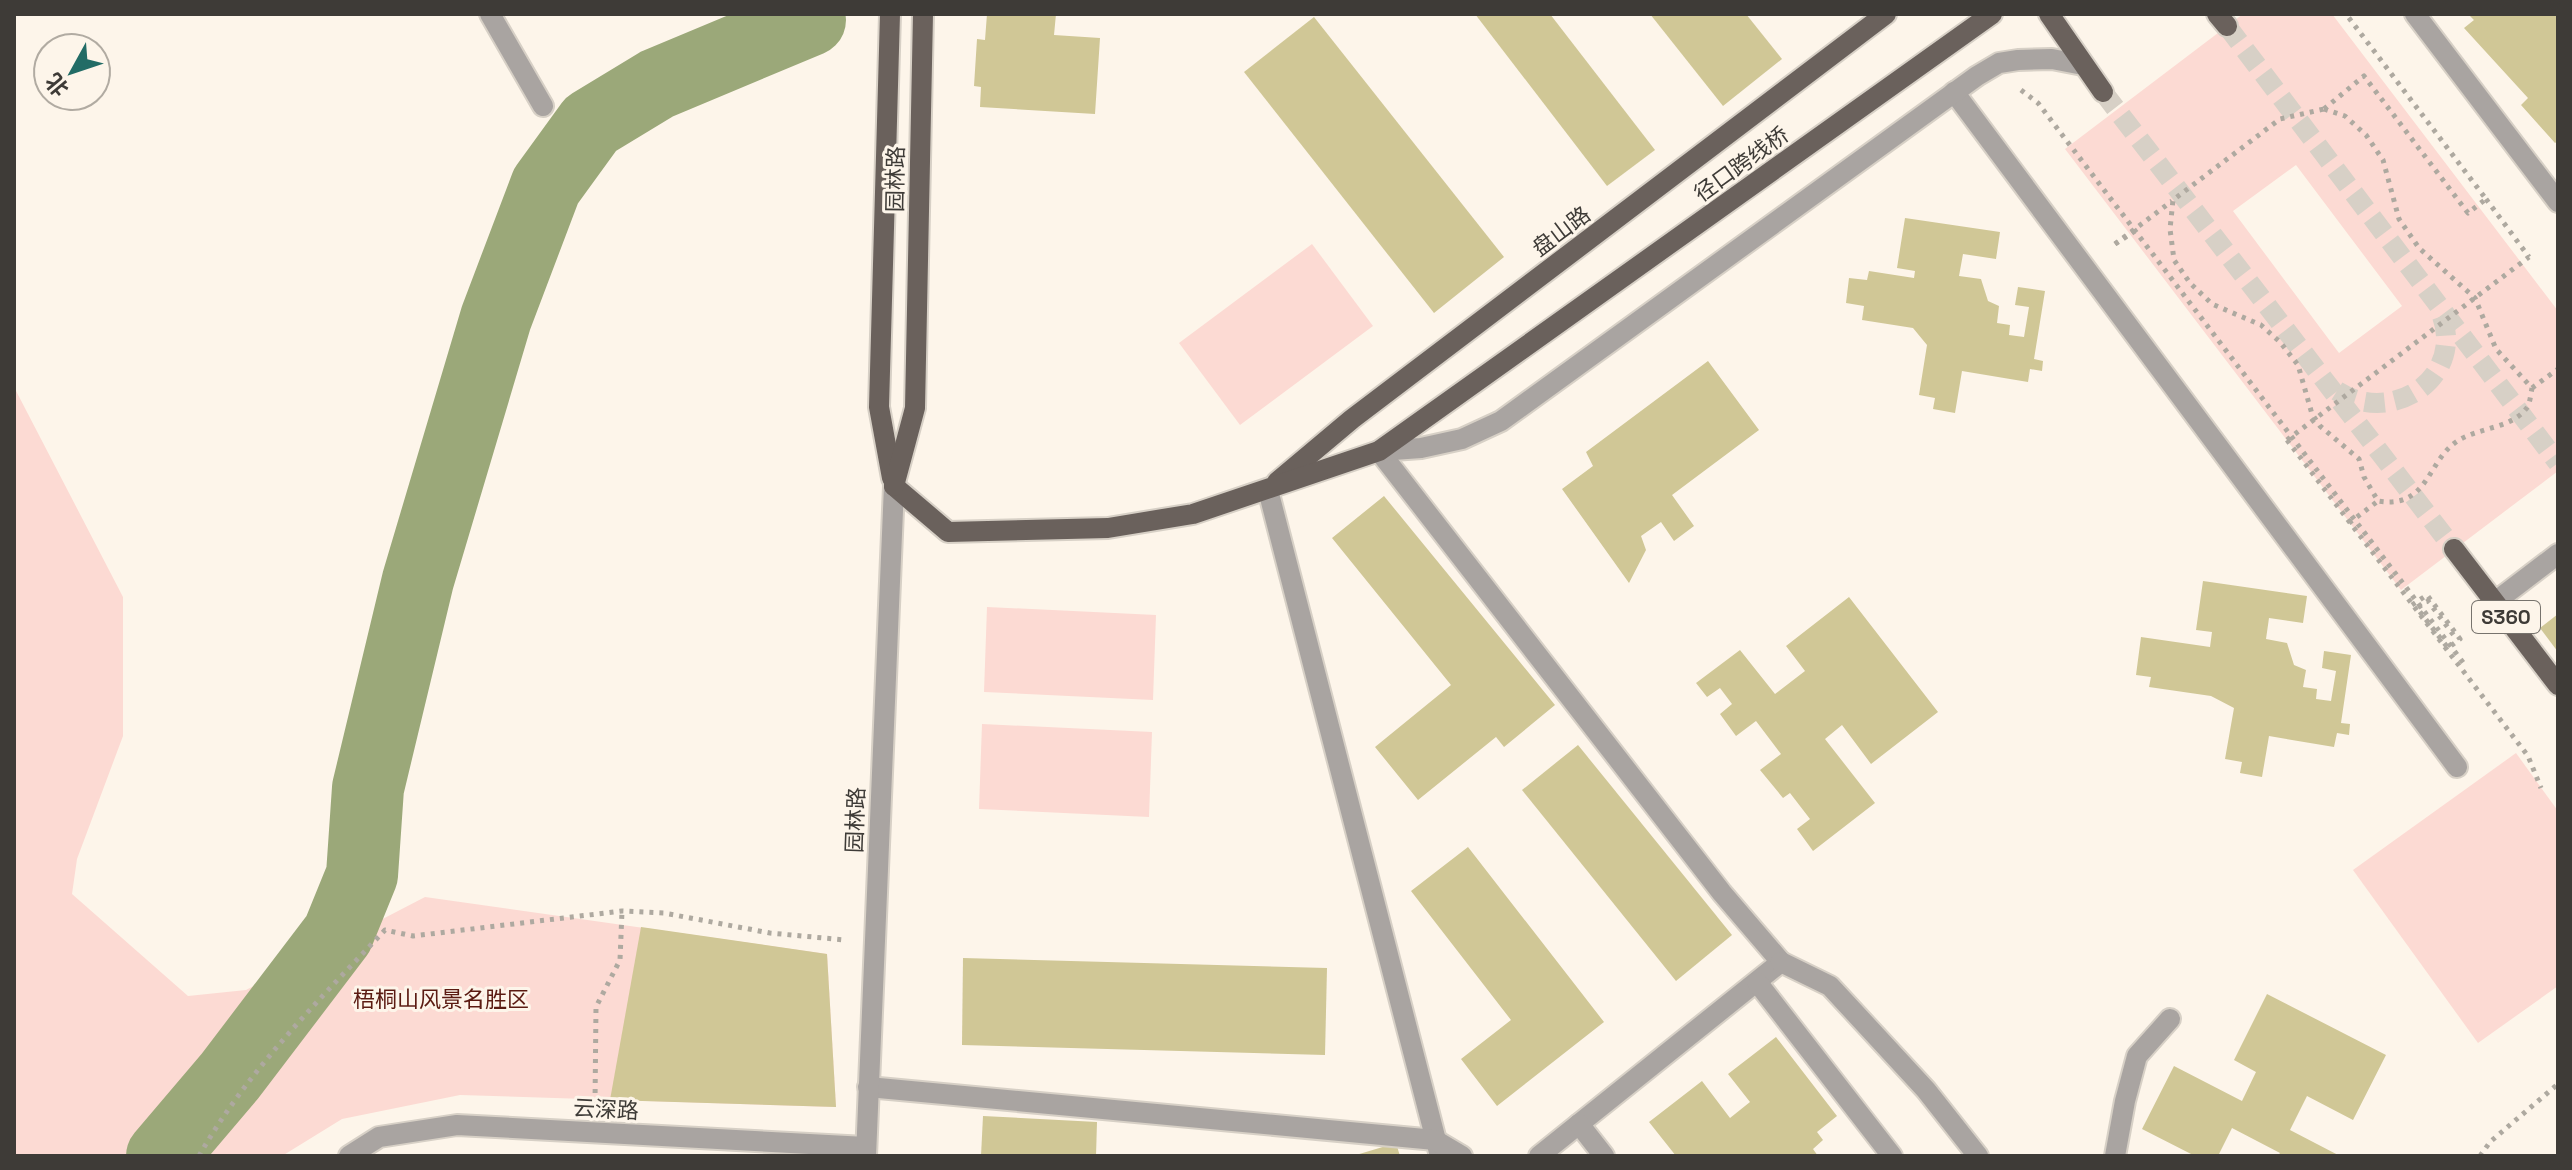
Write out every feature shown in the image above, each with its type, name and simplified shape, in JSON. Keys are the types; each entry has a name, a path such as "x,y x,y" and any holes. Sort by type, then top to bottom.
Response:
{"main road":[{"name":"园林路","path":"890,14 879,407 894,486"},
{"name":"园林路","path":"894,486 915,408 923,14"},
{"name":"盘山路","path":"1268,490 1352,419 1886,14"},
{"name":"径口跨线桥","path":"1517,354 1992,14"},
{"path":"2049,14 2103,92"},
{"name":"盘山路","path":"894,486 948,532 1108,528 1193,514 1379,451 1517,354"},
{"name":"S360","path":"2454,549 2558,685"}],"street":[{"path":"490,14 543,106"},
{"path":"2415,14 2558,202"},
{"path":"1379,451 1421,448 1462,439 1501,421 1954,92 1999,63 2052,59 2083,65"},
{"path":"1954,92 2457,767"},
{"path":"1379,451 1722,893 1781,962 1830,986 1926,1090 1978,1156"},
{"name":"园林路","path":"866,1152 894,486"},
{"path":"1268,490 1438,1148"},
{"path":"2495,602 2558,554"},
{"path":"1539,1156 1781,962"},
{"path":"1757,982 1892,1156"},
{"path":"2115,1156 2137,1056 2170,1019"},
{"path":"868,1087 1438,1148 1462,1156"},
{"path":"1579,1124 1604,1156"},
{"name":"云深路","path":"349,1156 379,1137 457,1125 866,1152"}],"path":[{"path":"2346,14 2529,257 2287,440 2528,756 2541,788"},
{"path":"2135,231 2115,244 2280,119 2324,109 2364,76 2468,213 2486,199"},
{"path":"2014,85 2038,103 2465,665"},
{"path":"2324,109 2345,116 2366,135 2383,160 2399,219 2419,248 2475,298 2496,349 2532,388"},
{"path":"2173,200 2170,229 2174,260 2190,283 2212,304 2261,325 2280,342 2298,365 2315,418 2334,439 2359,459 2370,491 2378,501 2394,503 2406,499 2430,478 2454,443 2470,434 2512,420 2528,407 2532,388 2558,369"},
{"path":"2349,523 2378,501"},
{"path":"2412,605 2427,595 2460,639 2448,648 2417,608 2428,601 2455,637 2448,642"},
{"path":"199,1156 214,1130 294,1027 385,930 413,936 622,911 664,913 770,933 874,943"},
{"path":"594,1132 596,1007 620,960 622,911"},
{"path":"2480,1156 2490,1142 2558,1084"}],"green space":[{"path":"2243,14 2332,14 2558,311 2558,471 2401,590 2065,149","holes":["2296,165 2402,306 2339,353 2233,211"]},
{"path":"1312,244 1373,326 1240,425 1179,343"},
{"name":"梧桐山风景名胜区","path":"14,387 123,597 123,736 77,859 72,894 188,996 246,990 425,897 827,954 836,1107 460,1095 342,1119 282,1156 14,1156"},
{"path":"987,607 1156,615 1153,700 984,692"},
{"path":"982,724 1152,732 1149,817 979,809"},
{"path":"2516,753 2558,811 2558,986 2478,1043 2353,870"}],"building":[{"path":"987,14 1056,14 1054,35 1100,38 1095,114 980,107 981,87 974,86 977,39 985,40"},
{"path":"1475,14 1550,14 1655,150 1607,186"},
{"path":"1650,14 1746,14 1782,59 1723,106"},
{"path":"2468,14 2558,14 2558,141 2555,143 2521,105 2528,98 2464,28 2474,20"},
{"path":"1314,17 1504,257 1434,313 1244,72"},
{"path":"1905,218 2000,232 1996,259 1963,254 1959,276 1981,279 1988,301 1999,306 1997,323 2010,325 2009,335 2024,337 2029,307 2015,305 2018,287 2045,291 2034,359 2043,361 2042,371 2030,369 2028,382 1962,371 1955,413 1933,409 1935,398 1919,395 1927,345 1913,328 1862,320 1864,306 1846,303 1849,278 1867,280 1869,271 1914,278 1915,271 1897,268"},
{"path":"1708,361 1759,430 1672,495 1694,526 1674,541 1661,522 1641,536 1646,550 1629,583 1562,489 1593,466 1586,452"},
{"path":"1384,496 1555,705 1504,747 1496,737 1418,800 1375,747 1451,685 1332,538"},
{"path":"2203,581 2307,596 2303,623 2269,618 2266,639 2287,643 2294,665 2306,670 2303,687 2317,689 2316,699 2331,701 2336,671 2322,668 2324,651 2351,655 2341,723 2350,724 2349,735 2337,733 2334,747 2269,736 2262,777 2240,773 2242,762 2225,759 2234,708 2211,696 2149,687 2151,677 2136,675 2141,637 2210,647 2212,632 2196,630"},
{"path":"1849,597 1938,712 1871,764 1842,725 1825,739 1875,803 1813,851 1797,829 1810,819 1790,793 1783,798 1760,770 1781,754 1756,721 1736,736 1720,714 1732,704 1720,688 1707,697 1696,683 1740,650 1775,694 1805,671 1786,646"},
{"path":"2558,614 2558,652 2540,628"},
{"path":"1578,745 1732,935 1676,981 1522,790"},
{"path":"1468,847 1604,1022 1497,1106 1461,1059 1511,1020 1411,891"},
{"path":"641,927 827,954 836,1107 610,1100"},
{"path":"963,958 1327,968 1325,1055 962,1045"},
{"path":"2267,994 2386,1055 2353,1120 2307,1096 2290,1130 2340,1156 2278,1156 2280,1153 2232,1128 2218,1156 2195,1156 2142,1129 2174,1066 2242,1101 2256,1072 2234,1060"},
{"path":"1776,1037 1837,1116 1817,1132 1823,1140 1813,1149 1818,1156 1676,1156 1649,1122 1702,1081 1730,1118 1750,1102 1728,1074"},
{"path":"983,1116 1097,1122 1096,1156 981,1156"},
{"path":"1396,1143 1400,1156 1356,1156 1356,1155"}],"waterway":[{"path":"162,1156 230,1076 338,934 362,875 368,788 418,580 496,318 546,186 591,124 657,84 810,20"}],"tunnel":[{"path":"2227,26 2558,463"},
{"path":"2103,92 2454,549"},
{"path":"2337,391 2359,401 2381,403 2402,399 2420,389 2434,374 2444,356 2446,335 2440,311"}]}
